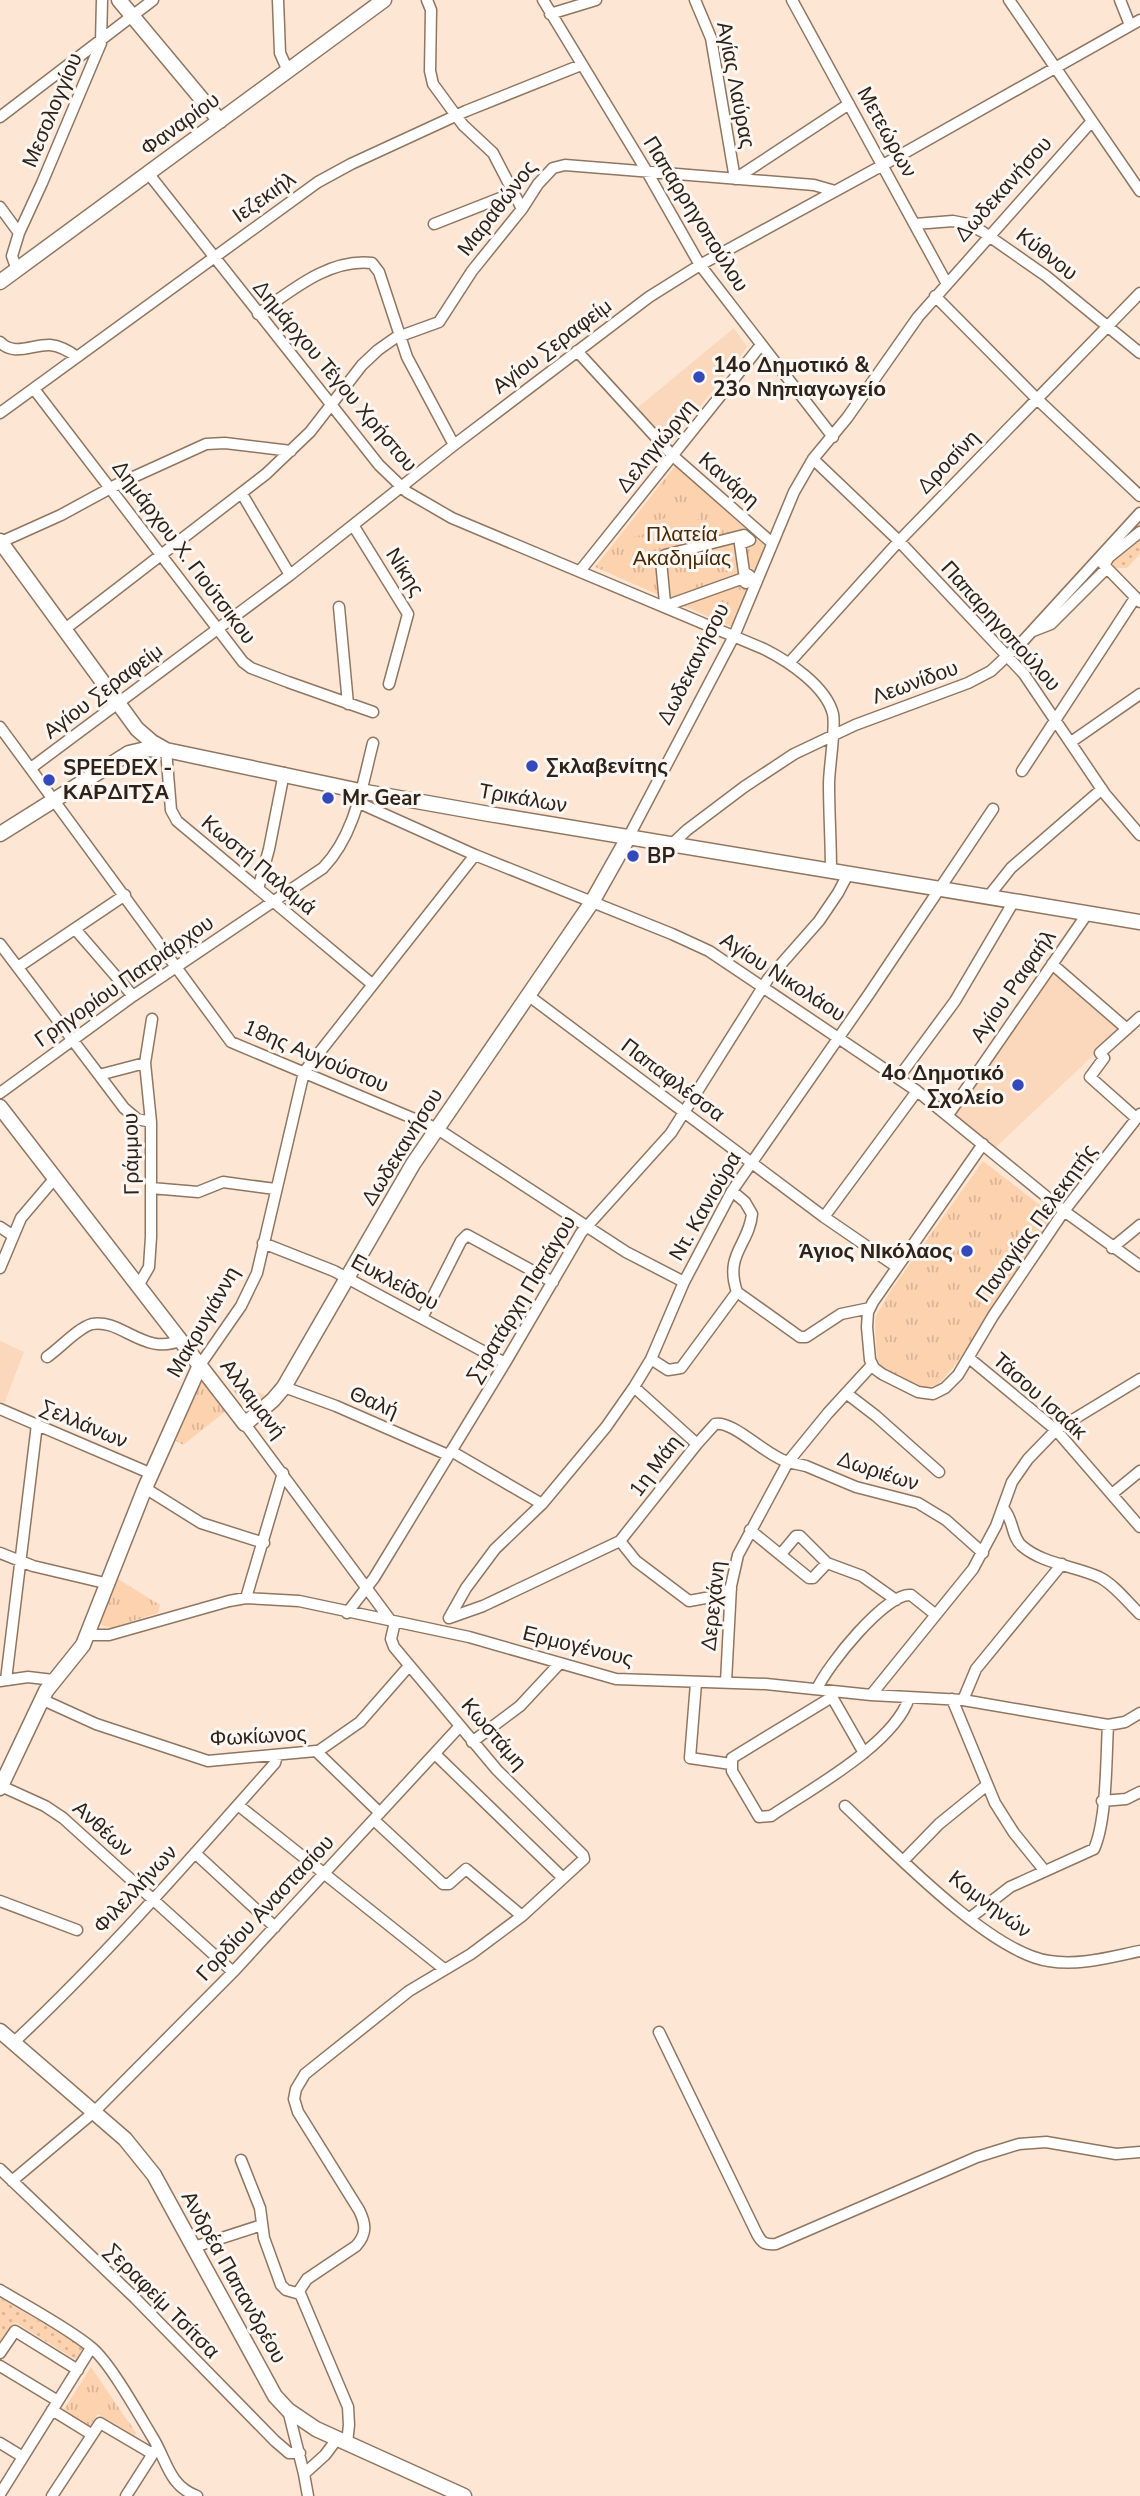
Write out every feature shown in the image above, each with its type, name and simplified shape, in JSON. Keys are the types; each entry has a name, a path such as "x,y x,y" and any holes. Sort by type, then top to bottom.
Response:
{"main road":[{"path":"119,0 220,121"},
{"name":"Φαναρίου","path":"0,282 384,0"},
{"name":"Τρικάλων","path":"1,546 137,729 166,750 284,773 359,796 1140,922"},
{"path":"129,752 137,729"},
{"path":"0,834 129,752 166,750"},
{"name":"Δωδεκανήσου","path":"245,1424 284,1387 436,1128 592,902 628,838"},
{"name":"Αλλαμανή","path":"0,1107 245,1424"},
{"name":"Μακρυγιάννη","path":"1,1783 41,1699 88,1635 145,1488 200,1365"},
{"name":"Ανδρέα Παπανδρέου","path":"0,2031 125,2139 147,2164 275,2396 288,2410 316,2429 464,2496"}],"street":[{"name":"Μεσολογγίου","path":"17,270 13,252 19,233 57,150 102,39 102,0"},
{"path":"0,117 153,0"},
{"path":"278,0 280,53 288,71"},
{"path":"427,0 430,10 432,81 456,117 493,153 522,209"},
{"name":"Παπαρρηγοπούλου","path":"543,0 700,265 832,437"},
{"path":"550,14 596,0"},
{"name":"Αγίας Λαύρας","path":"695,0 711,38 735,179"},
{"name":"Μετεώρων","path":"792,0 947,284"},
{"path":"1024,0 1012,4 1140,191"},
{"path":"1120,0 1135,22"},
{"name":"Αγίου Σεραφείμ","path":"31,768 290,575 454,445 649,297 700,265 1135,22"},
{"name":"Ιεζεκιήλ","path":"0,413 290,201 337,171 456,117 581,65"},
{"path":"735,179 849,104"},
{"name":"Δωδεκανήσου","path":"628,838 734,636 794,492 813,459 935,296 1092,121"},
{"name":"Μαραθώνος","path":"65,629 242,494 292,451 369,358 400,336 433,325 445,316 472,271 522,209 538,184 557,166 646,170 814,185 835,191"},
{"name":"Δημάρχου Τέγου Χρήστου","path":"148,173 379,465 401,487 452,518 734,636 789,663 807,678 827,701 833,714 829,784 831,871"},
{"path":"434,224 513,193"},
{"path":"0,208 19,233"},
{"name":"Κύθνου","path":"915,224 960,222 990,236 1140,353"},
{"path":"258,314 321,273 343,266 372,262 379,272 400,336 425,393 454,445"},
{"name":"Δροσίνη","path":"789,663 899,541 1140,293"},
{"path":"935,296 1037,399 1140,496"},
{"path":"0,342 6,348 16,350 55,346 77,357"},
{"name":"Δεληγιώργη","path":"580,571 761,345"},
{"name":"Κανάρη","path":"577,351 673,456 772,543"},
{"name":"Δημάρχου Χ. Γιούτσικου","path":"34,388 240,659 251,668 373,712"},
{"path":"1,546 111,488 211,443 292,451"},
{"name":"Παπαρηγοπούλου","path":"813,459 899,541 1008,656 1028,679 1102,789 1138,829"},
{"path":"242,494 290,575"},
{"name":"Λεωνίδου","path":"671,845 687,830 794,754 855,724 977,680 1008,656 1104,563 1140,513"},
{"name":"Νίκης","path":"353,526 408,614 389,684"},
{"path":"1022,771 1138,600 1104,563 1140,532"},
{"path":"744,535 750,540 740,544 744,572 750,576 746,583 741,579 671,604 664,603 662,561 665,555 744,535"},
{"path":"339,607 348,704"},
{"path":"1071,742 1140,694"},
{"name":"18ης Αυγούστου","path":"0,727 230,1042 436,1128 639,1260 684,1282"},
{"name":"Γρηγορίου Πατριάρχου","path":"0,1094 72,1039 329,861 349,830 373,743"},
{"name":"Κωστή Παλαμά","path":"166,750 170,805 174,817 372,984"},
{"path":"258,889 270,849 284,773"},
{"path":"988,897 1011,868 1102,789"},
{"name":"Αγίου Νικολάου","path":"359,796 475,855 702,947 899,1077 1064,1211 1140,1266"},
{"name":"Ντ. Κανιούρα","path":"449,1618 466,1588 495,1549 542,1504 606,1427 634,1387 651,1359 684,1282 732,1191 993,809"},
{"name":"Μακρυγιάννη","path":"200,1365 251,1288 259,1267 304,1072 475,855"},
{"name":"Στρατάρχη Παπάγου","path":"347,1613 367,1588 586,1226 660,1146 685,1113 763,987 824,914 848,874"},
{"path":"18,967 125,895"},
{"path":"899,1077 962,989 1014,901"},
{"name":"Αγίου Ραφαήλ","path":"948,1115 1087,914"},
{"path":"75,929 133,996"},
{"path":"0,944 131,1115 151,1122"},
{"path":"1052,964 1127,1029"},
{"name":"Παπαφλέσσα","path":"529,996 824,1217 897,1267"},
{"path":"1138,1116 1090,1077 1104,1058 1100,1053 1140,1017"},
{"name":"Γράμμου","path":"138,1286 149,1267 151,1122 145,1063 152,1019"},
{"path":"99,1075 145,1063"},
{"path":"824,1217 917,1091"},
{"name":"Παναγίας Πελεκητής","path":"969,1358 993,1316 1064,1211 1138,1116"},
{"path":"969,1358 949,1385 939,1392 918,1392 882,1374 872,1365 867,1327 870,1308 983,1144"},
{"path":"0,1268 12,1235 28,1209 55,1178"},
{"path":"151,1188 198,1192 223,1182 275,1189"},
{"path":"732,1191 745,1202 752,1214 750,1226 735,1257 734,1282 737,1292 803,1338 841,1314 870,1308"},
{"path":"1112,1248 1140,1225"},
{"path":"0,1227 12,1235"},
{"path":"422,1318 461,1241 467,1235 552,1282"},
{"name":"Ευκλείδου","path":"263,1243 313,1261 505,1363"},
{"path":"651,1359 668,1370 681,1368 737,1292"},
{"path":"47,1357 93,1324 105,1325 152,1344 168,1344 181,1340"},
{"name":"Τάσου Ισαάκ","path":"969,1358 1056,1430 1140,1527"},
{"path":"788,1462 872,1365"},
{"path":"871,1695 968,1576 983,1553 1019,1471 1056,1430 1138,1383"},
{"name":"Θαλή","path":"284,1387 450,1453 542,1504"},
{"path":"634,1387 696,1444"},
{"path":"846,1393 939,1472"},
{"name":"Σελλάνων","path":"0,1409 152,1474"},
{"name":"1η Μάη","path":"449,1618 483,1606 621,1541 713,1425 723,1423 773,1457 788,1462"},
{"path":"37,1424 3,1680 28,1677 53,1680"},
{"name":"Αλλαμανή","path":"245,1424 393,1622"},
{"name":"Δερεχάνη","path":"726,1682 731,1589 740,1549 788,1462"},
{"name":"Δωριέων","path":"788,1462 806,1466 856,1487 918,1503 946,1520 983,1553"},
{"path":"1112,1494 1140,1471"},
{"path":"246,1598 283,1473"},
{"path":"145,1488 201,1523 264,1543"},
{"path":"1003,1508 1011,1518 1017,1540 1022,1546 1106,1581 1140,1614"},
{"path":"750,1530 809,1578 813,1578 827,1563"},
{"path":"781,1554 796,1536 800,1535 827,1563 854,1572 896,1600"},
{"path":"621,1541 644,1567 689,1601 711,1597 731,1589"},
{"path":"0,1553 20,1561 109,1584"},
{"path":"1044,1870 1002,1814 987,1785 958,1700 975,1669 1062,1564"},
{"path":"817,1689 825,1672 842,1649 903,1595 911,1595 936,1615"},
{"name":"Ερμογένους","path":"88,1635 108,1635 215,1604 246,1598 285,1599 440,1630 617,1679 726,1682 817,1689 833,1694 958,1700 1108,1725"},
{"path":"440,1630 449,1618"},
{"name":"Κωστάμη","path":"393,1622 392,1644 409,1666 496,1770 583,1855 582,1861 563,1878"},
{"path":"472,1742 520,1706 560,1664"},
{"path":"317,1752 359,1723 409,1666"},
{"path":"696,1683 690,1758 731,1764"},
{"path":"864,1753 833,1694 737,1754 732,1758 731,1764 732,1771 756,1814 763,1818 771,1816 864,1753 902,1714 909,1698"},
{"name":"Φωκίωνος","path":"41,1699 96,1724 208,1761 317,1752 443,1884 449,1884 466,1870 522,1916"},
{"path":"970,1917 1003,1891 1094,1849 1098,1838 1108,1725 1122,1723 1140,1713"},
{"name":"Γορδίου Αναστασίου","path":"12,2181 94,2112 233,1972 460,1727"},
{"path":"304,2474 342,2441 349,2420 348,2407 300,2294 300,2288 307,2279 356,2246 362,2239 365,2227 359,2210 298,2112 295,2099 299,2081 314,2066 409,1991 471,1954 522,1916 563,1878 435,1754"},
{"name":"Φιλελλήνων","path":"13,2043 66,1992 195,1853 275,1763 277,1755"},
{"name":"Ανθέων","path":"1,1783 63,1818 233,1972"},
{"path":"904,1860 939,1824 987,1785"},
{"path":"1102,1801 1126,1799 1140,1792"},
{"path":"238,1805 444,1969"},
{"name":"Κομνηνών","path":"845,1806 970,1917 1017,1951 1048,1961 1071,1963 1095,1961 1140,1951"},
{"path":"195,1853 275,1927"},
{"path":"0,1901 77,1930"},
{"path":"659,2032 761,2242 768,2245 776,2244 978,2157 1019,2144 1046,2141 1116,2154 1140,2152"},
{"path":"241,2160 260,2208 264,2238 281,2285 288,2291 300,2294"},
{"name":"Σεραφείμ Τσίτσα","path":"0,2169 135,2298 275,2441 289,2453 300,2453"},
{"path":"194,2247 262,2225"},
{"path":"0,2290 91,2348 111,2372 173,2480 197,2496"},
{"path":"0,2353 13,2332 17,2332 78,2370"},
{"path":"0,2494 91,2348"},
{"path":"0,2366 92,2434"},
{"path":"288,2410 308,2496"},
{"path":"52,2496 100,2423 155,2450"},
{"path":"0,2442 23,2457"},
{"path":"125,2496 155,2450"}],"shaded area":[{"name":"14ο Δημοτικό & 23ο Νηπιαγωγείο","path":"734,328 747,347 670,445 637,408"},
{"name":"4ο Δημοτικό Σχολείο","path":"1053,973 1120,1030 995,1148 954,1114"},
{"path":"0,1341 24,1352 4,1404 0,1403"}],"green space":[{"name":"Πλατεία Ακαδημίας","path":"675,466 765,545 732,627 595,567"},
{"path":"697,507 699,519 678,526 676,515"},
{"path":"670,517 672,526 634,537 630,528"},
{"path":"1140,517 1140,554 1127,568 1114,568 1106,554"},
{"path":"983,1161 1054,1216 956,1364 938,1385 923,1388 880,1365 877,1358 876,1316 891,1290"},
{"path":"202,1382 226,1411 183,1445 176,1441"},
{"path":"231,1382 265,1395 249,1411 229,1385"},
{"path":"118,1579 160,1605 158,1613 111,1628 99,1624"},
{"path":"0,2298 83,2347 76,2360 15,2322 0,2346"},
{"path":"91,2367 136,2433 135,2436 98,2414 89,2427 63,2411"}],"place":[{"name":"14ο Δημοτικό & 23ο Νηπιαγωγείο","path":"699,377"},
{"name":"Σκλαβενίτης","path":"532,766"},
{"name":"SPEEDEX - ΚΑΡΔΙΤΣΑ","path":"49,780"},
{"name":"Mr Gear","path":"328,798"},
{"name":"BP","path":"633,856"},
{"name":"4ο Δημοτικό Σχολείο","path":"1018,1085"},
{"name":"Άγιος ΝΙκόλαος","path":"967,1251"}]}
